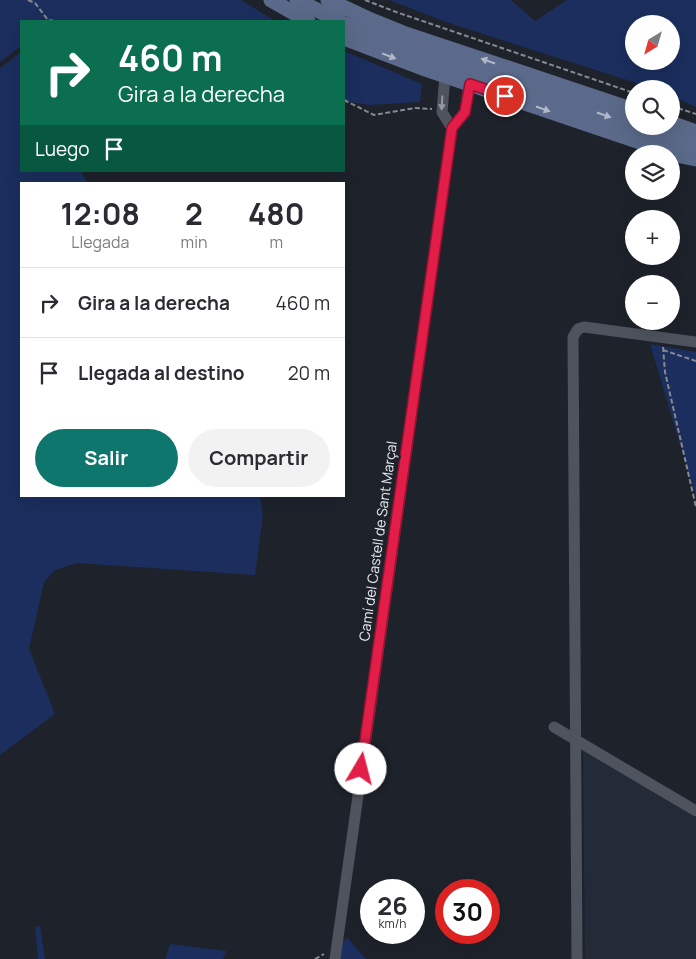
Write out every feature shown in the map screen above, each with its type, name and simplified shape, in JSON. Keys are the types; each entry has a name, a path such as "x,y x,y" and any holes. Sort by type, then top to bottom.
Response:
{"main road":[{"path":"271,0 306,20"},
{"path":"297,0 337,20"},
{"path":"328,0 394,44 625,122"},
{"path":"344,11 403,33 625,107"},
{"path":"345,38 445,76 681,156 696,159"},
{"path":"680,126 696,132"},
{"path":"664,135 696,146"}],"street":[{"path":"445,76 442,112 452,128"},
{"name":"Camí del Castell de Sant Marçal","path":"335,959 452,128 465,112 470,84"},
{"path":"576,959 574,334 580,328 591,327 696,342"},
{"path":"554,726 696,811"}],"path":[{"path":"28,0 35,3 48,20"},
{"path":"365,0 625,90"},
{"path":"345,101 374,116 415,108 428,108 442,112"},
{"path":"680,109 696,114"},
{"path":"664,342 665,372 696,507"},
{"path":"663,350 696,361"}],"shaded area":[{"path":"0,0 241,0 273,20 20,20 20,47 0,62"},
{"path":"389,0 511,0 535,21 567,0 696,0 696,107 680,100 680,80 627,80 449,23"},
{"path":"345,51 422,84 420,102 369,105 345,101"},
{"path":"20,53 20,172 82,172 87,182 20,182 20,497 260,497 263,515 255,575 77,563 55,570 44,582 29,649 55,714 0,755 0,68"},
{"path":"650,344 696,352 696,497"},
{"path":"583,749 696,818 696,959 585,959"},
{"path":"40,926 45,959 38,959 35,927"},
{"path":"348,938 366,959 328,959 342,941"},
{"path":"170,944 226,951 223,959 165,959"}],"route":[{"path":"361,769 452,128 465,112 470,84 505,96"}]}
